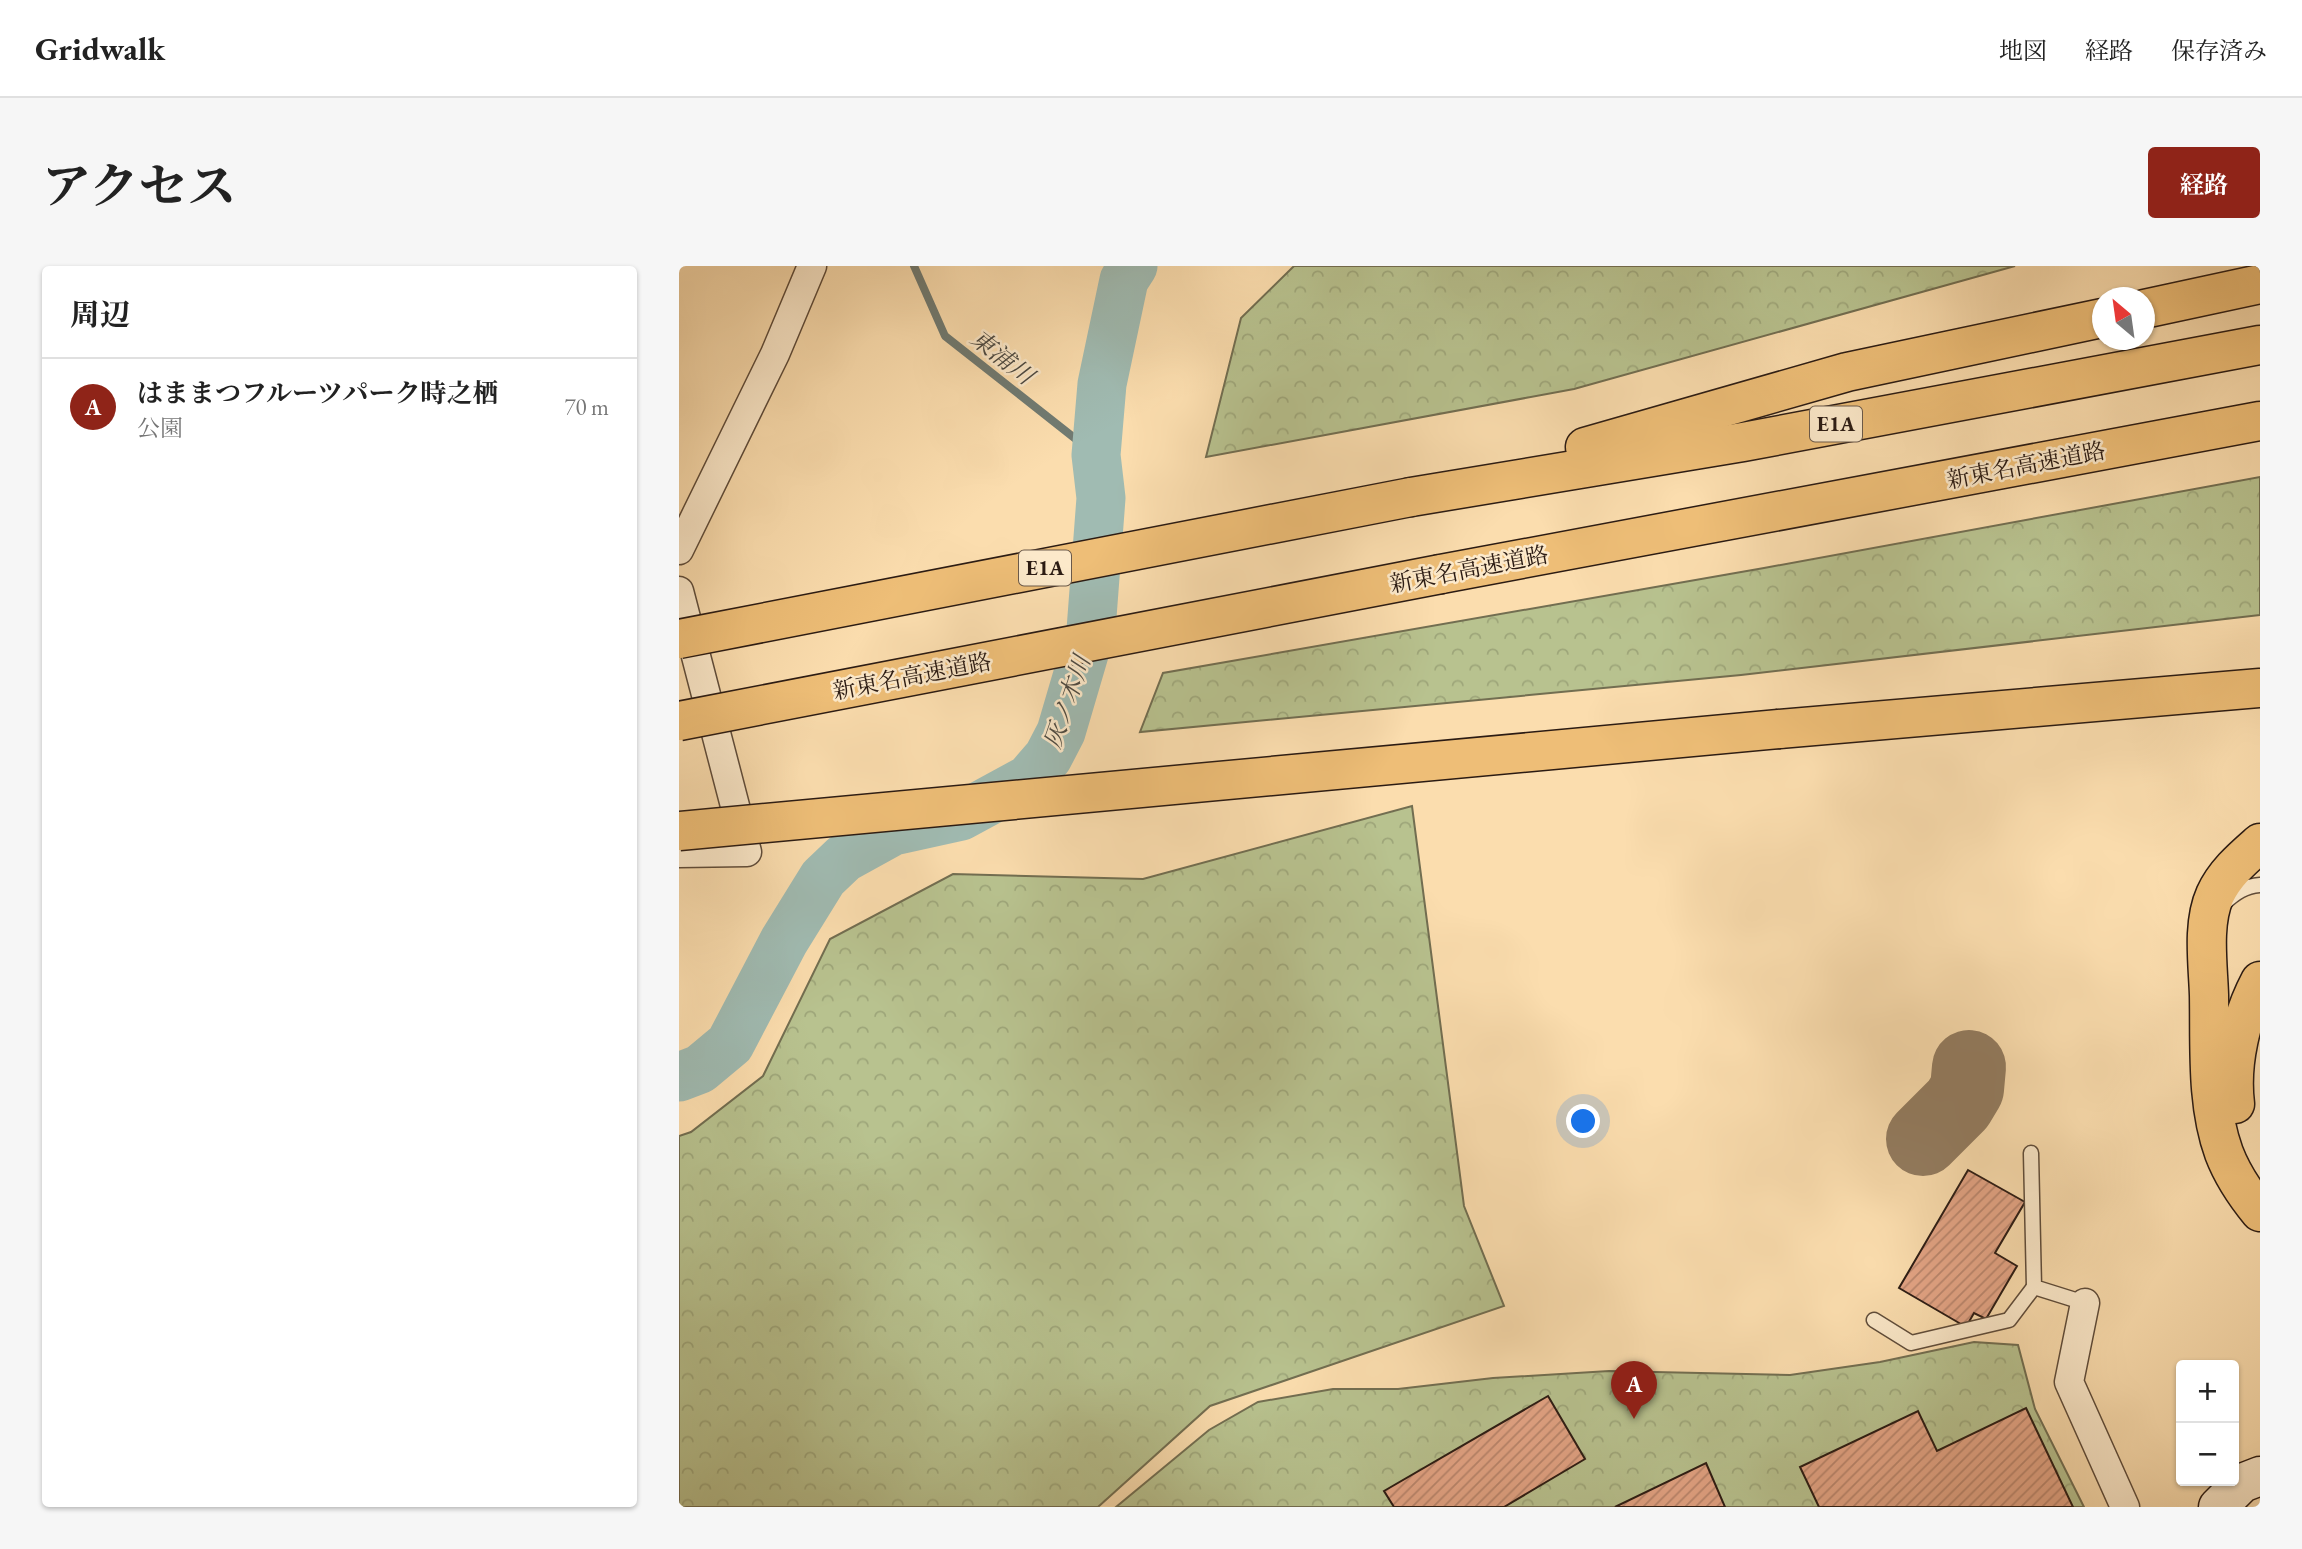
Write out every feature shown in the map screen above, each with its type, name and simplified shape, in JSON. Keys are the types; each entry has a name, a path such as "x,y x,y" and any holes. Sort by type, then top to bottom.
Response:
{"highway":[{"path":"2155,307 2260,284"},
{"path":"1411,497 1847,372 2092,319"},
{"name":"E1A","path":"679,639 1411,497 1743,442 2260,345"},
{"name":"新東名高速道路","path":"679,721 1441,574 2260,421"},
{"path":"679,831 1779,729 2260,688"},
{"path":"2260,843 2223,880 2214,897 2210,915 2208,963 2214,1105 2224,1153 2260,1212"},
{"path":"2260,981 2245,1017 2239,1041 2234,1093 2241,1138 2260,1175"}],"street":[{"path":"679,550 775,354 812,266"},
{"path":"679,591 747,852 679,853"},
{"path":"2085,1303 2069,1382 2125,1507"},
{"path":"2218,1507 2242,1483 2260,1476"}],"lane":[{"path":"2210,915 2238,892 2249,886 2260,885"},
{"path":"1874,1320 1911,1343 2009,1320 2034,1287 2031,1153"},
{"path":"2034,1287 2085,1303"}],"green space":[{"path":"1294,266 2015,266 1574,389 1206,457 1241,318"},
{"path":"2260,477 2260,615 1741,675 1140,732 1163,673 1764,568"},
{"path":"1412,806 1464,1206 1504,1306 1210,1406 1098,1507 679,1507 679,1136 691,1132 763,1076 830,939 953,874 1143,879"},
{"path":"1974,1342 2018,1345 2035,1409 2084,1507 1116,1507 1209,1430 1258,1402 1333,1389 1398,1389 1493,1378 1609,1371 1790,1375 1880,1362"}],"building":[{"path":"1968,1170 2025,1202 1995,1253 2017,1266 1986,1319 1974,1313 1966,1327 1899,1288"},
{"path":"1548,1396 1585,1459 1504,1507 1394,1507 1384,1491"},
{"path":"2026,1408 2073,1507 1819,1507 1800,1467 1918,1411 1937,1451"},
{"path":"1706,1463 1725,1507 1615,1507"}],"waterway":[{"name":"東浦川","path":"914,266 945,336 1096,455"},
{"name":"灰ノ木川","path":"679,1077 700,1069 730,1044 784,941 823,878 844,858 893,831 961,816 1029,779 1048,757 1061,732 1091,630 1101,498 1096,455 1102,384 1124,280 1133,266"}],"taxiway":[{"path":"1923,1139 1958,1104 1967,1089 1969,1067"}],"place":[{"name":"はままつフルーツパーク時之栖","path":"1634,1419"}]}
